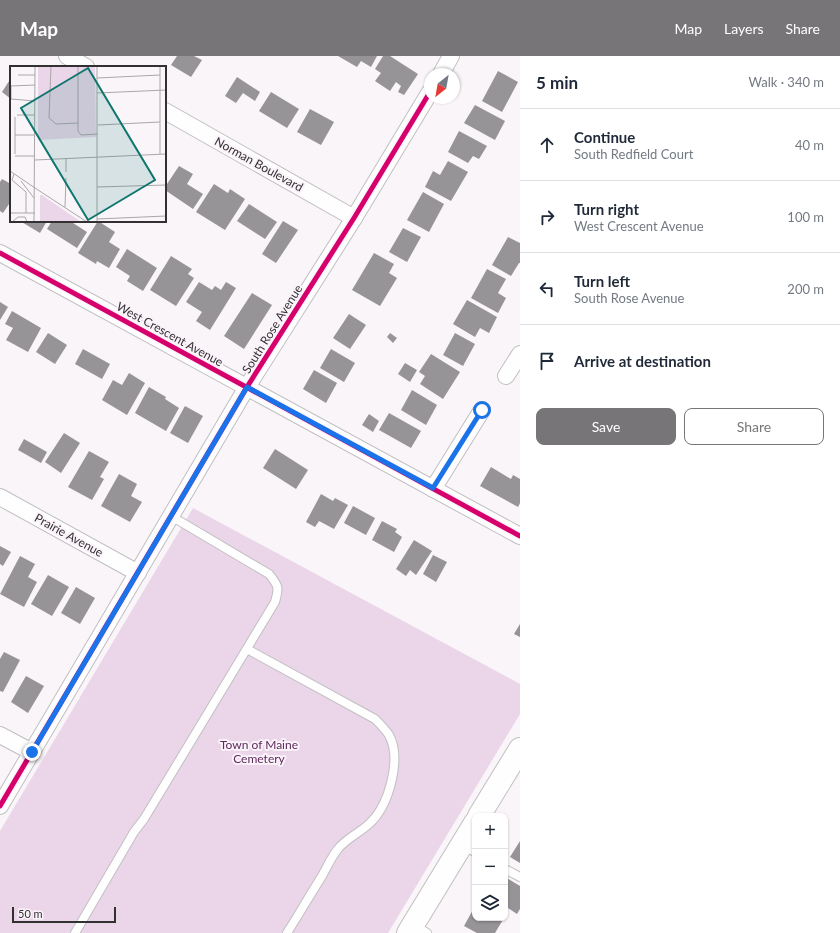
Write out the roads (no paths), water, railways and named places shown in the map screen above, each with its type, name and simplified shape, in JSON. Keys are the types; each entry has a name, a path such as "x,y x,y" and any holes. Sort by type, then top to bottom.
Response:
{"main road":[{"path":"481,813 520,749"},
{"path":"416,930 468,849 472,834"}],"street":[{"path":"67,56 84,66"},
{"path":"445,68 452,56"},
{"name":"South Rose Avenue","path":"0,806 247,387 354,218 424,102"},
{"name":"Norman Boulevard","path":"166,112 354,218"},
{"name":"West Crescent Avenue","path":"0,253 520,536"},
{"path":"506,376 520,354"},
{"path":"433,488 482,410"},
{"name":"Prairie Avenue","path":"0,497 138,572"},
{"path":"0,735 32,752"}],"lane":[{"path":"75,933 134,832 144,819 275,602 278,589 274,580 269,574 171,516"},
{"path":"247,649 375,719 389,736 393,747 393,778 387,796 379,812 371,822 338,849 287,933"},
{"path":"508,871 520,877"}],"park label":[{"name":"Town of Maine Cemetery","path":"259,751"}]}
